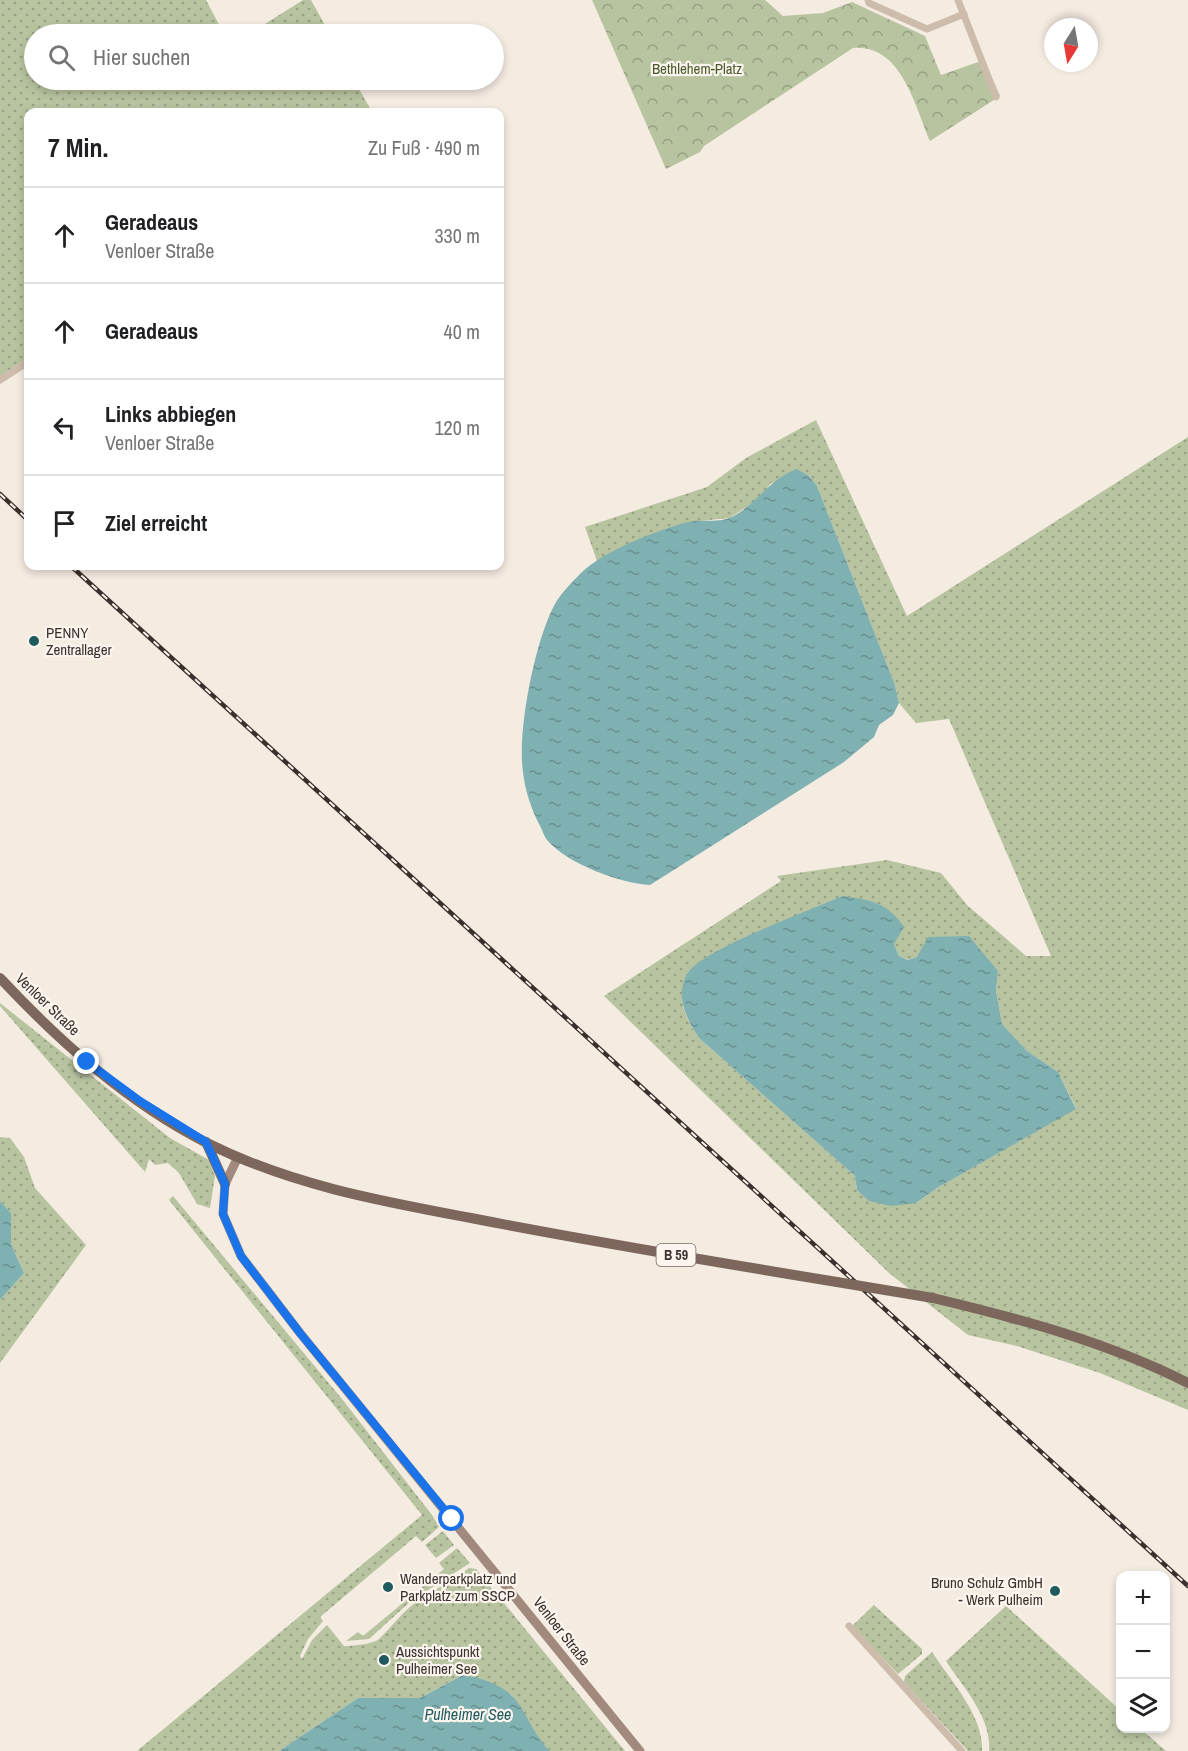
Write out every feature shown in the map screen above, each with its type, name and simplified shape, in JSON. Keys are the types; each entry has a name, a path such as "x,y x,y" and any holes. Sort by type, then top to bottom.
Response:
{"main road":[{"name":"Venloer Straße","path":"0,978 87,1062 140,1101 206,1142 238,1157 225,1184 223,1214 234,1244 255,1277 640,1751"},
{"path":"206,1142 225,1184"},
{"name":"B 59","path":"238,1157 282,1175 354,1196 526,1229 933,1298 1032,1322 1089,1340 1188,1383"}],"street":[{"path":"868,0 869,3 927,29 964,14"},
{"path":"958,0 996,97"},
{"path":"0,380 24,365"},
{"path":"849,1626 962,1751"}],"green space":[{"path":"0,0 206,0 219,24 24,24 24,90 360,90 370,108 24,108 24,361 0,376"},
{"path":"303,0 311,0 324,24 265,24"},
{"name":"Bethlehem-Platz","path":"592,0 765,0 783,16 823,13 852,2 925,36 941,75 984,60 1000,96 930,141 912,96 895,67 884,56 870,49 853,48 704,146 700,152 666,169"},
{"path":"694,43 712,87 689,97 670,53"},
{"path":"816,420 907,616 1188,437 1188,1410 1100,1373 1017,1346 968,1335 889,1273 604,996 781,881 777,876 887,860 941,873 967,905 1026,956 1051,956 949,719 916,723 899,703 895,685 817,486 809,476 771,483 761,497 730,518 689,522 634,542 597,561 585,527 707,487 746,458","holes":["842,896 894,944 899,956 909,960 917,957 998,971 996,991 1002,1024 1027,1051 1058,1072 1076,1108 937,1188 916,1203 857,1190 855,1176 699,1038 689,1022 682,999 688,972"]},
{"path":"0,1003 170,1138 209,1160 215,1176 210,1208 197,1204 179,1173 168,1163 155,1165 149,1159 145,1172 0,1006"},
{"path":"0,1137 10,1138 24,1157 35,1188 86,1245 0,1363 0,1300 24,1273 11,1244 11,1213 0,1201"},
{"path":"173,1196 342,1399 439,1527 422,1542 416,1536 320,1617 323,1621 308,1639 300,1656 302,1659 312,1640 327,1625 344,1646 376,1641 418,1601 469,1568 476,1569 625,1751 550,1751 537,1739 512,1695 463,1675 420,1698 358,1698 279,1751 137,1751 422,1515 169,1200"},
{"path":"443,1531 454,1545 436,1558 425,1545"},
{"path":"457,1548 470,1563 411,1601 369,1639 346,1641 358,1632 363,1636 444,1569 439,1563"},
{"path":"874,1605 922,1649 922,1654 898,1674 852,1626"},
{"path":"1006,1606 1116,1706 1116,1733 1146,1733 1166,1751 989,1751 989,1739 981,1715 946,1661"},
{"path":"932,1652 972,1712 978,1725 982,1751 968,1751 904,1682 905,1676"}],"water":[{"path":"797,469 809,476 817,486 895,685 899,703 893,715 879,725 874,737 844,762 650,885 609,876 568,857 547,840 536,818 525,785 522,754 529,686 541,640 555,604 581,573 617,549 646,536 688,522 722,520 732,517 779,478"},
{"path":"842,896 870,901 891,912 904,927 894,944 899,956 908,960 917,957 928,937 969,936 998,971 996,991 1002,1024 1027,1051 1058,1072 1076,1109 937,1188 916,1203 891,1206 869,1201 857,1190 855,1176 699,1038 686,1015 682,999 687,974 696,964 734,942"},
{"path":"0,1201 11,1213 11,1244 24,1273 0,1300"},
{"name":"Pulheimer See","path":"463,1675 488,1681 510,1694 520,1705 538,1736 550,1751 279,1751 358,1698 420,1698"}],"railway":[{"path":"0,494 24,516"},
{"path":"75,570 1188,1586"}],"place":[{"name":"PENNY Zentrallager","path":"34,641"},
{"name":"Wanderparkplatz und Parkplatz zum SSCP","path":"388,1587"},
{"name":"Bruno Schulz GmbH - Werk Pulheim","path":"1055,1591"},
{"name":"Aussichtspunkt Pulheimer See","path":"384,1660"}],"route":[{"path":"87,1062 140,1101 206,1142 225,1184 223,1214 241,1256 255,1277 452,1519"}]}
